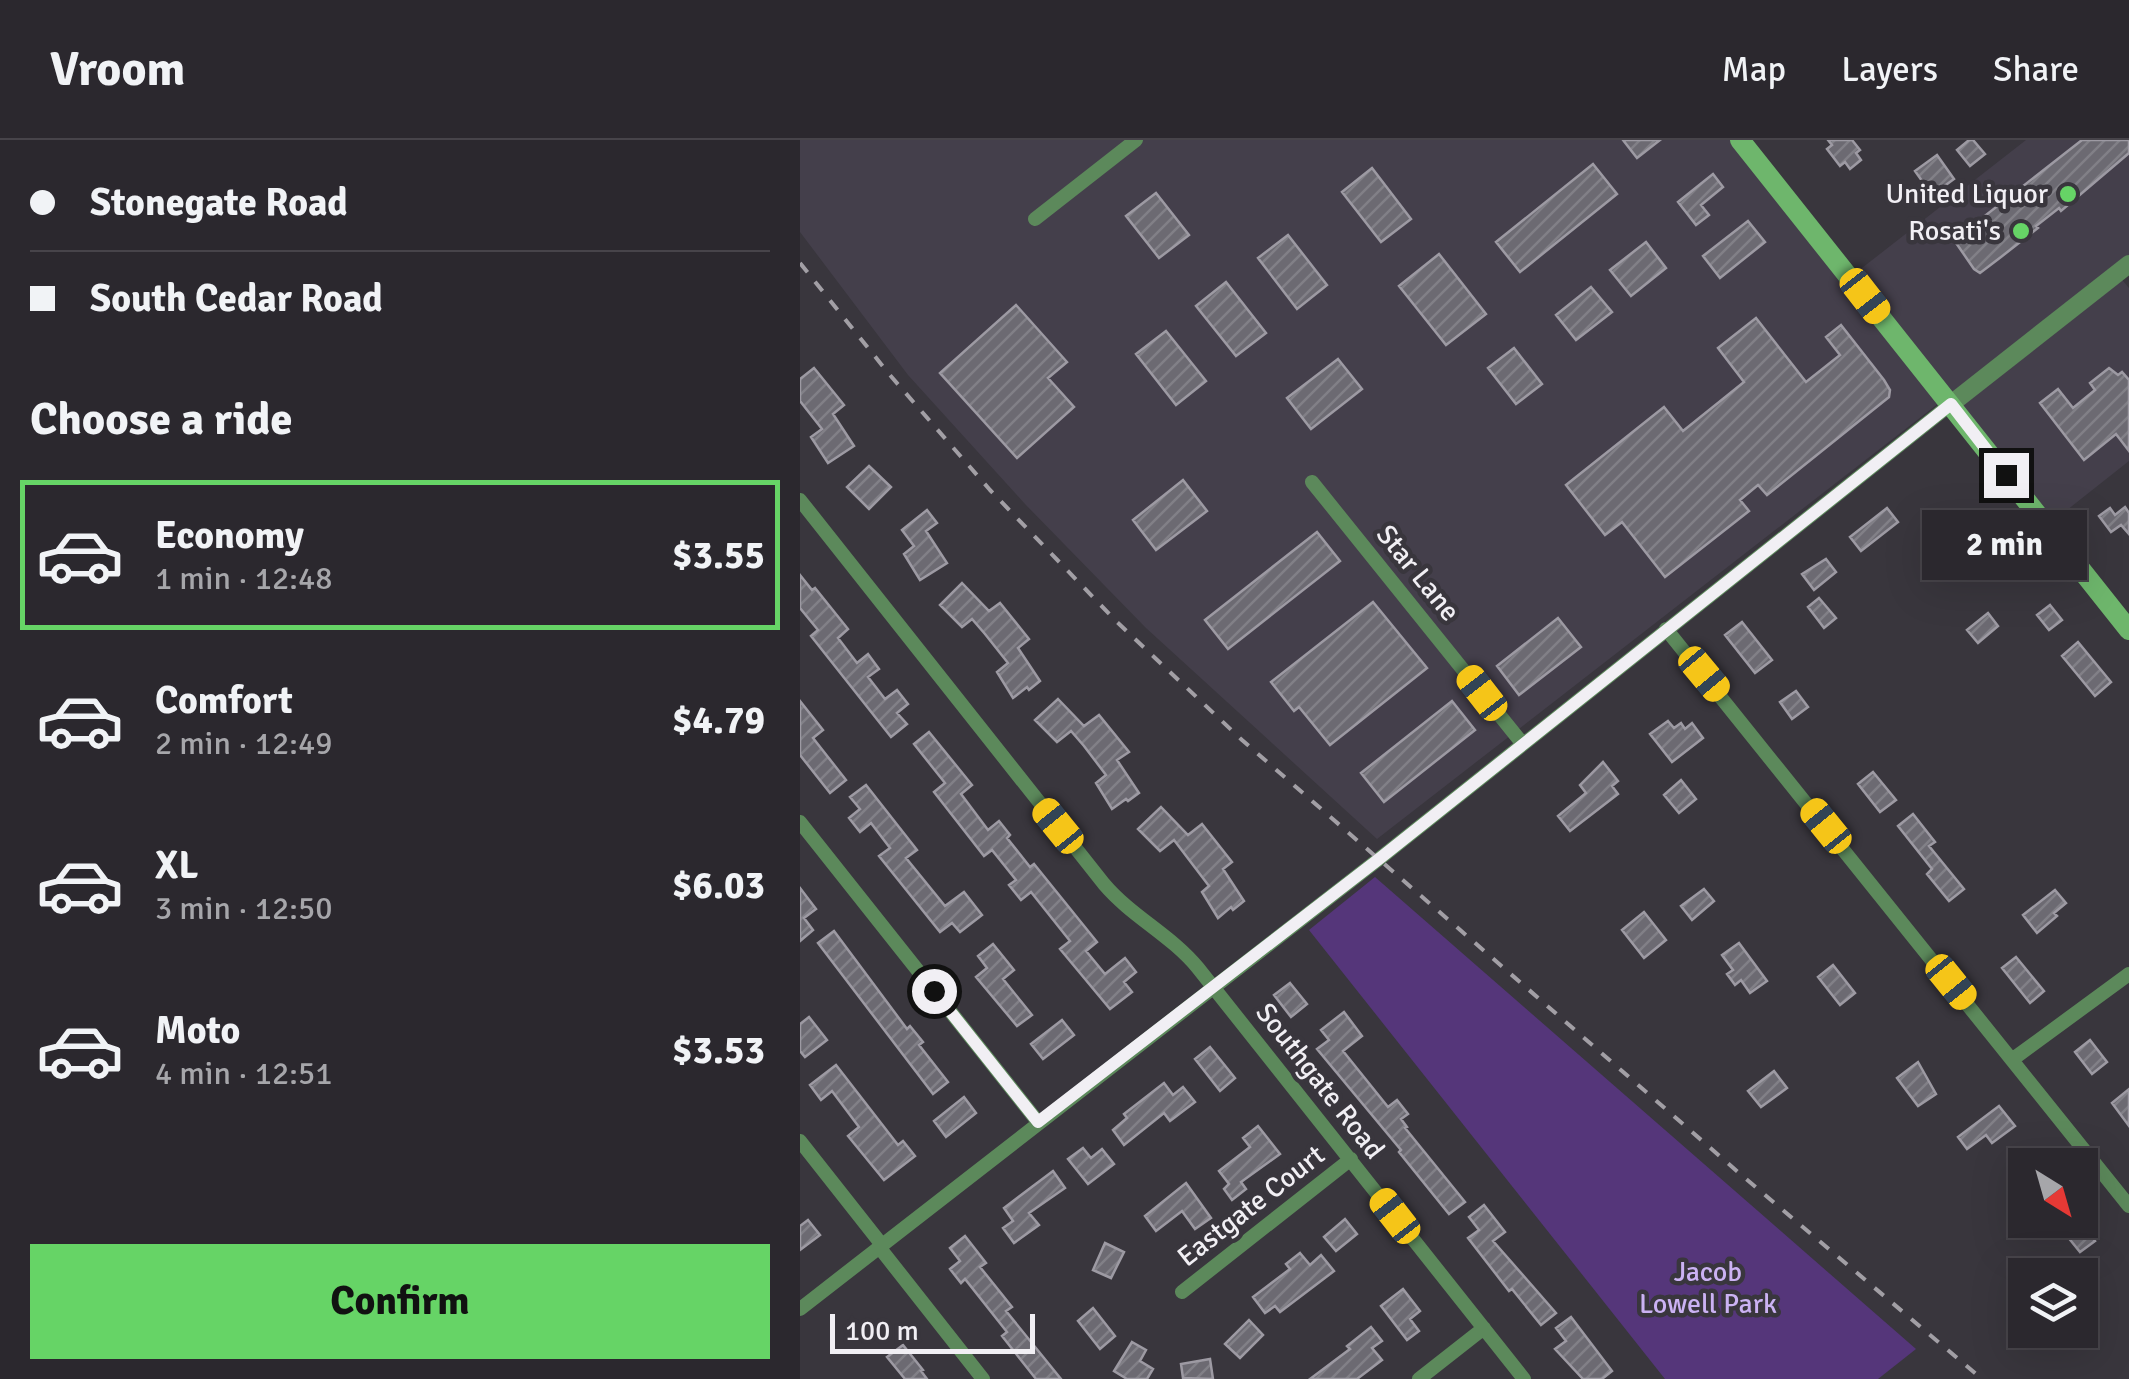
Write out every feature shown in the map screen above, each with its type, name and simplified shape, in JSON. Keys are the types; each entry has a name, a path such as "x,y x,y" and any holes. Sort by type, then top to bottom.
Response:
{"main road":[{"path":"1740,140 2129,630"}],"street":[{"path":"1035,218 1136,140"},
{"path":"800,1309 2129,264"},
{"name":"Star Lane","path":"1312,482 1522,743"},
{"name":"Southgate Road","path":"800,500 1104,884 1122,904 1182,949 1213,986 1524,1379"},
{"path":"1666,629 2129,1206"},
{"path":"800,822 1038,1122"},
{"path":"2013,1059 2129,974"},
{"path":"800,1141 983,1379"},
{"name":"Eastgate Court","path":"1182,1292 1351,1160"},
{"path":"1419,1379 1484,1328"}],"shaded area":[{"path":"800,140 1732,140 1844,282 2026,140 2129,140 2129,268 2119,276 2129,288 2129,461 2043,529 1939,403 1377,839 1146,628 1025,504 908,375 800,232"}],"green space":[{"name":"Jacob Lowell Park","path":"1375,877 1916,1349 1878,1379 1665,1379 1309,930"}],"building":[{"path":"1623,140 1660,140 1637,158"},
{"path":"1828,140 1852,140 1860,150 1856,153 1861,160 1850,169 1845,162 1840,166 1827,149 1832,145"},
{"path":"1969,140 1985,154 1970,166 1957,150"},
{"path":"2082,140 2129,140 2129,153 1980,273 1974,269 1954,240"},
{"path":"1937,155 1954,179 1932,195 1915,171"},
{"path":"1593,164 1617,194 1520,272 1496,242"},
{"path":"1372,168 1411,219 1381,242 1342,192"},
{"path":"1713,174 1723,187 1701,205 1709,215 1696,225 1678,202"},
{"path":"1156,193 1189,235 1159,258 1126,216"},
{"path":"1748,221 1765,242 1720,278 1703,256"},
{"path":"1288,235 1327,285 1297,309 1258,258"},
{"path":"1646,242 1666,268 1631,296 1610,270"},
{"path":"1439,254 1486,314 1446,345 1399,286"},
{"path":"1226,282 1266,333 1236,356 1196,306"},
{"path":"1591,287 1612,312 1576,340 1556,315"},
{"path":"1016,305 1067,362 1048,378 1074,407 1017,458 940,373"},
{"path":"1756,318 1806,382 1840,355 1826,337 1841,325 1884,380 1889,397 1767,495 1758,485 1740,500 1749,511 1665,577 1622,522 1605,535 1566,485 1664,407 1683,431 1744,382 1718,348"},
{"path":"1166,331 1206,381 1176,405 1136,354"},
{"path":"1514,348 1542,384 1516,404 1488,368"},
{"path":"1338,359 1362,389 1311,429 1287,398"},
{"path":"814,368 844,405 833,414 854,446 828,463 811,437 822,429 800,401 800,379"},
{"path":"2109,368 2118,375 2122,372 2129,380 2129,451 2116,434 2084,460 2040,403 2058,389 2073,408 2095,390 2090,383"},
{"path":"869,466 891,487 869,509 847,487"},
{"path":"1183,480 1207,511 1156,550 1133,520"},
{"path":"2125,507 2129,513 2129,534 2121,525 2111,532 2099,516 2110,508 2115,515"},
{"path":"1887,508 1898,522 1861,551 1850,537"},
{"path":"927,510 937,523 926,531 947,563 920,580 904,554 914,546 902,530"},
{"path":"1317,532 1340,561 1228,649 1205,620"},
{"path":"1826,559 1836,572 1814,590 1802,574"},
{"path":"800,575 848,629 838,638 857,663 868,654 879,669 868,677 885,699 897,690 908,704 897,713 907,724 891,737 811,636 818,630 800,608"},
{"path":"962,583 989,611 1000,603 1029,639 1018,648 1040,681 1029,690 1027,687 1013,698 997,672 1008,663 972,619 962,627 940,605"},
{"path":"1819,598 1836,618 1824,628 1808,607"},
{"path":"1373,602 1427,668 1330,745 1299,707 1294,711 1271,682"},
{"path":"2050,605 2062,620 2049,630 2037,615"},
{"path":"1988,613 1998,626 1978,643 1967,630"},
{"path":"1558,618 1581,647 1519,695 1497,666"},
{"path":"1742,622 1772,660 1755,673 1725,635"},
{"path":"2078,642 2111,682 2095,696 2062,656"},
{"path":"1796,691 1808,707 1792,719 1780,702"},
{"path":"1058,699 1084,726 1099,715 1129,752 1117,760 1139,793 1112,809 1096,783 1106,775 1084,746 1071,731 1057,742 1035,720"},
{"path":"800,701 823,730 813,738 846,780 830,793 800,755"},
{"path":"1452,701 1475,730 1384,802 1361,773"},
{"path":"1668,721 1674,728 1681,723 1685,729 1692,723 1703,738 1672,762 1650,734"},
{"path":"929,732 972,785 961,794 988,830 999,821 1030,867 1034,864 1097,942 1086,951 1105,974 1125,958 1136,972 1124,982 1132,992 1110,1009 1060,949 1070,941 1031,892 1021,900 1009,885 1016,880 992,850 984,856 934,792 945,783 914,744"},
{"path":"1603,762 1618,781 1612,786 1618,794 1570,831 1558,816 1586,793 1580,785"},
{"path":"1873,772 1896,800 1880,812 1858,784"},
{"path":"1681,780 1696,799 1679,813 1664,795"},
{"path":"866,785 917,850 906,858 945,906 964,892 982,915 960,932 952,923 940,932 879,856 890,848 871,823 860,832 849,818 860,809 850,797"},
{"path":"1161,807 1188,835 1202,824 1232,862 1223,869 1244,901 1233,910 1231,907 1218,918 1202,892 1209,886 1174,840 1160,851 1138,829"},
{"path":"1913,814 1935,842 1929,846 1964,889 1949,901 1927,874 1932,869 1898,826"},
{"path":"800,888 816,909 804,918 813,930 800,941"},
{"path":"1704,889 1714,901 1692,920 1681,906"},
{"path":"2055,890 2066,903 2037,933 2023,915"},
{"path":"1644,912 1666,940 1644,958 1622,930"},
{"path":"834,931 907,1029 910,1026 923,1042 919,1045 948,1082 933,1094 818,943"},
{"path":"1739,943 1767,981 1750,993 1741,980 1735,985 1727,974 1733,970 1722,955"},
{"path":"993,944 1014,970 1003,979 1032,1015 1017,1026 976,977 987,968 978,956"},
{"path":"2016,957 2044,991 2030,1003 2002,968"},
{"path":"1833,965 1855,993 1840,1005 1818,977"},
{"path":"1290,983 1307,1004 1291,1017 1274,995"},
{"path":"1344,1012 1362,1036 1343,1051 1388,1107 1397,1100 1408,1114 1401,1119 1405,1128 1465,1202 1449,1214 1317,1049 1329,1040 1321,1030"},
{"path":"809,1017 827,1040 805,1057 800,1051 800,1024"},
{"path":"1062,1020 1074,1035 1043,1059 1031,1044"},
{"path":"2090,1040 2107,1062 2092,1074 2075,1052"},
{"path":"1210,1047 1235,1078 1220,1091 1195,1059"},
{"path":"1918,1062 1936,1094 1918,1106 1897,1078"},
{"path":"836,1065 898,1145 903,1141 915,1156 884,1180 848,1136 859,1127 832,1091 821,1100 810,1085"},
{"path":"1774,1071 1787,1088 1761,1107 1748,1091"},
{"path":"1164,1083 1173,1095 1183,1087 1195,1102 1170,1121 1164,1113 1124,1145 1113,1130 1127,1118 1124,1114"},
{"path":"2129,1089 2129,1126 2112,1103"},
{"path":"964,1097 976,1113 946,1137 934,1121"},
{"path":"1999,1106 2015,1126 1992,1143 1986,1135 1967,1149 1958,1137"},
{"path":"1258,1126 1280,1154 1241,1182 1246,1189 1232,1200 1224,1189 1229,1184 1219,1171 1250,1147 1243,1138"},
{"path":"1083,1148 1091,1158 1102,1149 1114,1164 1088,1184 1068,1159"},
{"path":"1053,1171 1065,1188 1029,1213 1039,1225 1014,1243 1003,1228 1013,1221 1004,1208"},
{"path":"1186,1183 1211,1218 1195,1229 1182,1211 1156,1231 1145,1216"},
{"path":"1484,1205 1505,1232 1493,1241 1556,1313 1541,1325 1468,1238 1479,1230 1469,1217"},
{"path":"1345,1219 1357,1234 1336,1251 1324,1237"},
{"path":"808,1220 820,1235 800,1250 800,1226"},
{"path":"965,1236 986,1263 980,1267 1012,1307 1006,1311 1061,1379 1036,1379 1002,1336 1007,1332 965,1279 961,1283 950,1269 960,1261 950,1248"},
{"path":"2069,1238 2093,1238 2095,1241 2080,1252"},
{"path":"1105,1243 1124,1252 1111,1278 1093,1270"},
{"path":"1300,1253 1310,1265 1321,1255 1334,1271 1280,1312 1275,1306 1265,1313 1253,1297 1290,1269 1286,1264"},
{"path":"1403,1289 1420,1311 1410,1319 1419,1331 1407,1340 1381,1306"},
{"path":"1093,1308 1115,1336 1100,1349 1078,1321"},
{"path":"1571,1317 1612,1371 1602,1379 1583,1379 1555,1349 1566,1341 1556,1328"},
{"path":"1249,1320 1263,1335 1240,1358 1225,1344"},
{"path":"1371,1327 1382,1341 1372,1348 1382,1360 1357,1379 1310,1379 1350,1349 1347,1346"},
{"path":"1132,1342 1146,1350 1140,1361 1153,1369 1147,1379 1127,1379 1114,1371"},
{"path":"903,1345 927,1379 905,1379 887,1357"},
{"path":"1210,1359 1213,1379 1183,1378 1181,1364"}],"railway":[{"path":"800,263 990,490 1117,622 1242,740 1982,1379"}],"place":[{"name":"United Liquor","path":"2068,194"},
{"name":"Rosati's","path":"2021,231"}],"route":[{"path":"934,991 1038,1122 1379,859 1951,404 2006,475"}]}
